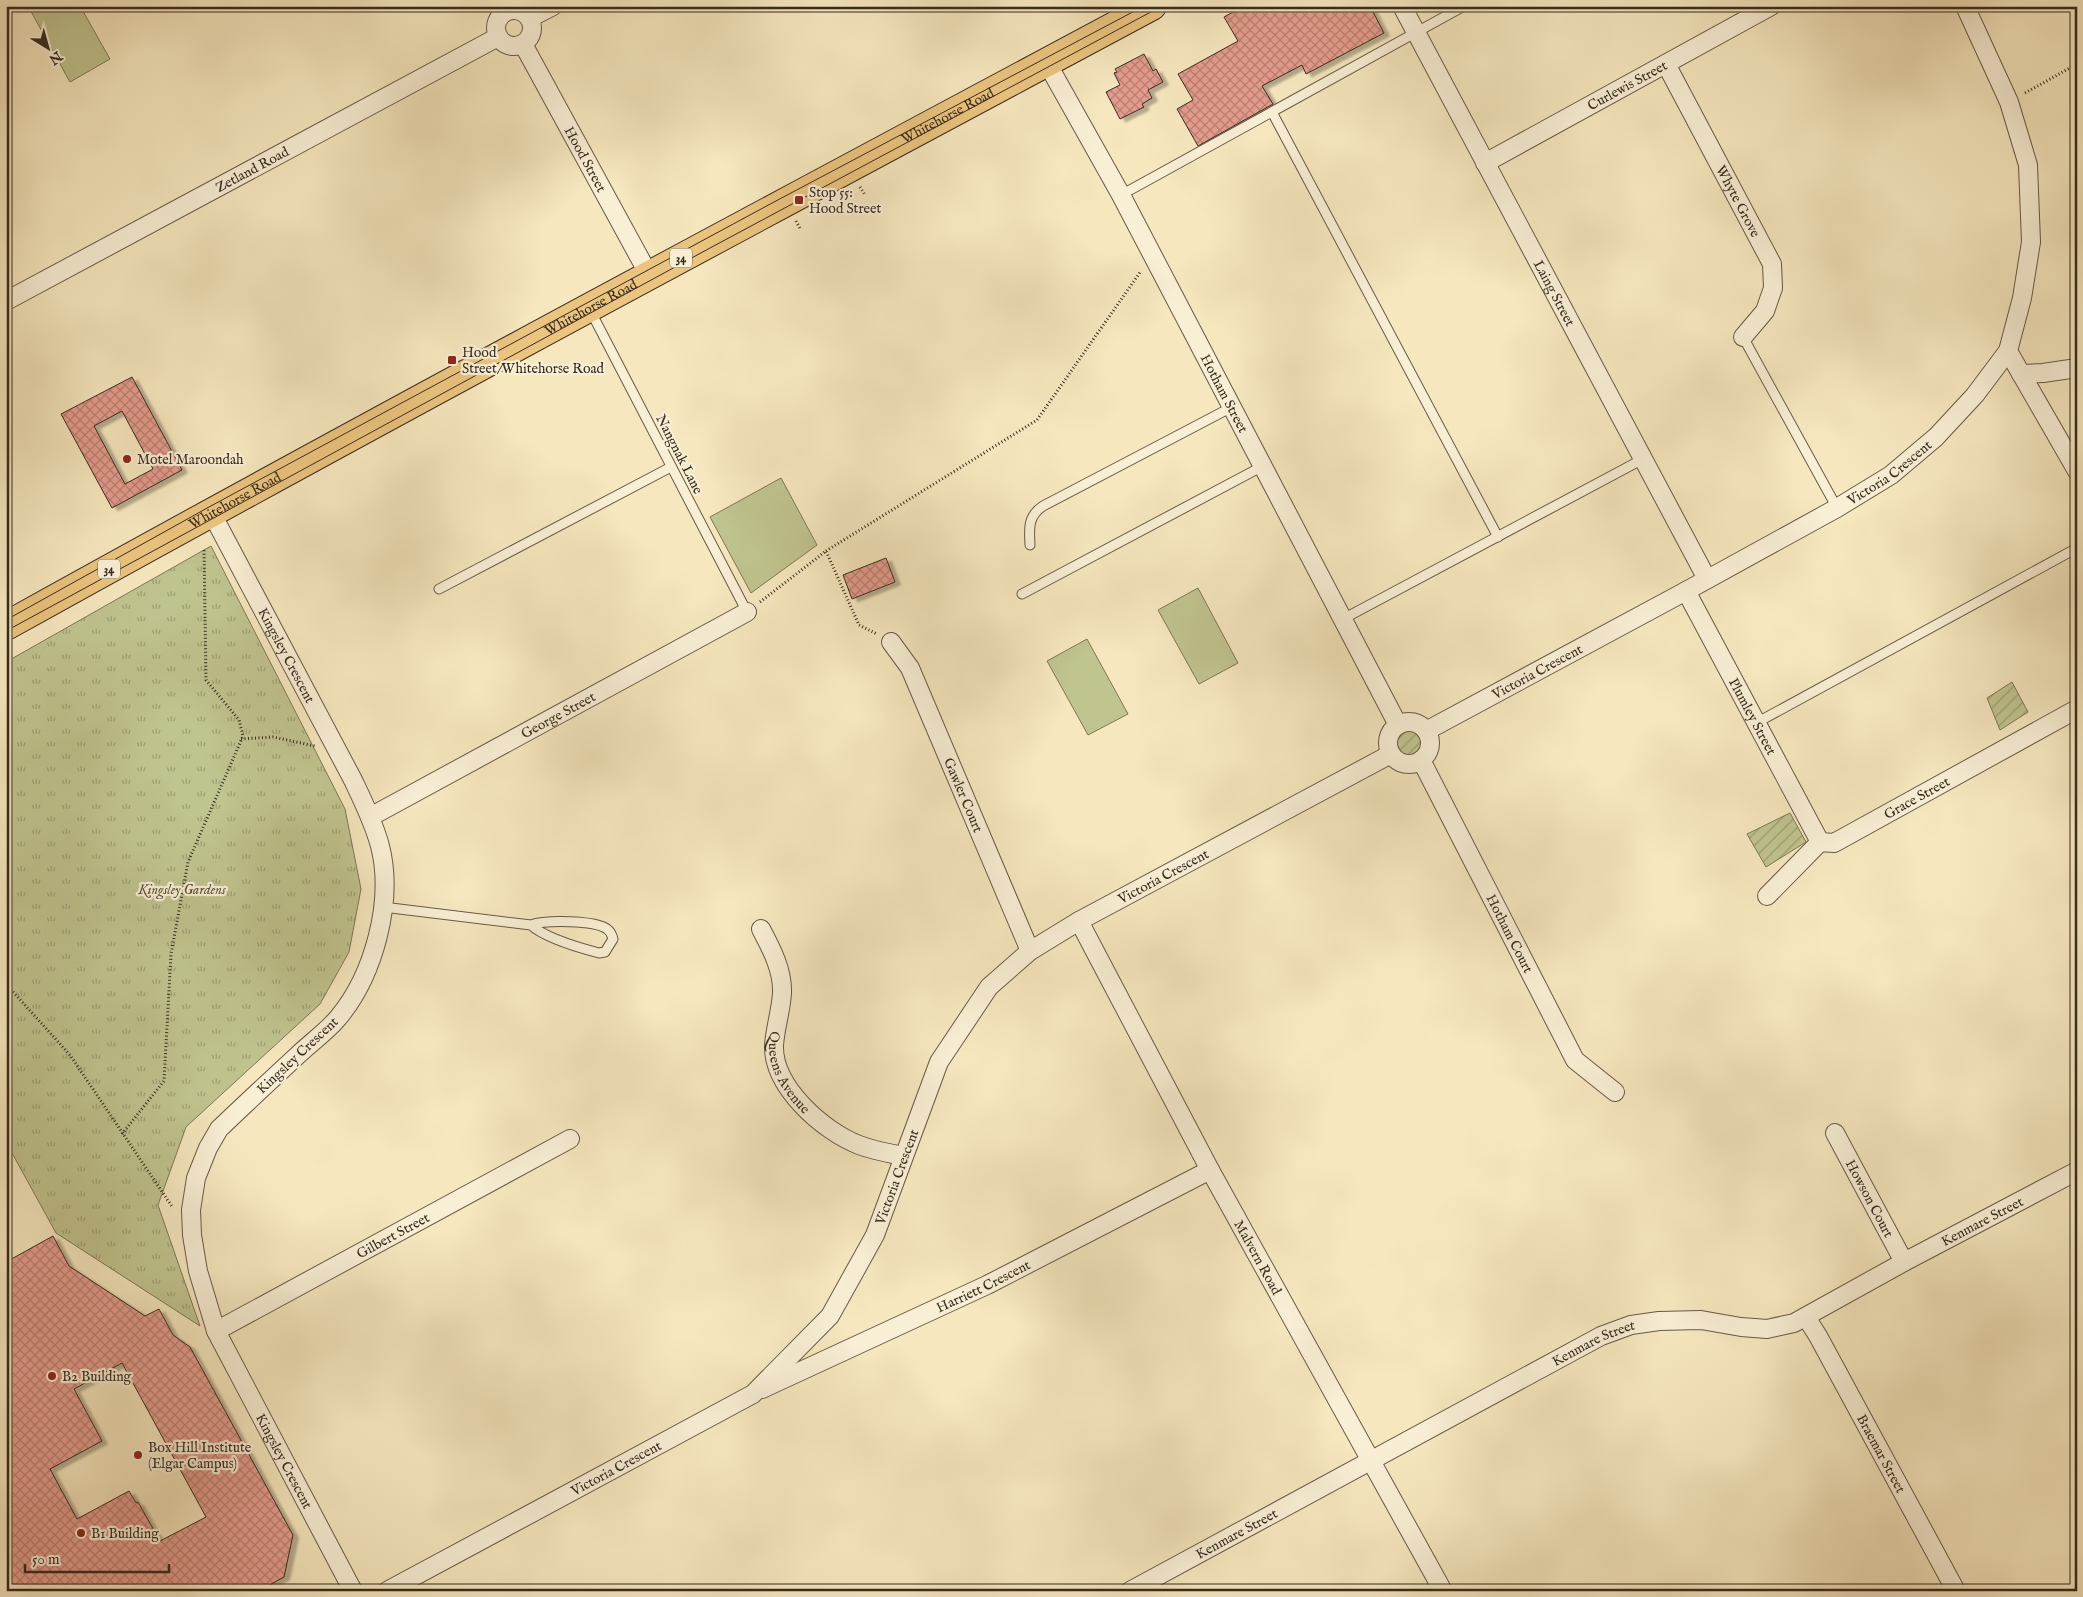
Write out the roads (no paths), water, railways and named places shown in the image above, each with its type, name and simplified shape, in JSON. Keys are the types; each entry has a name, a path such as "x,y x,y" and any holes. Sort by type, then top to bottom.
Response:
{"main road":[{"name":"Whitehorse Road","path":"6,626 211,512 649,275 1152,6"}],"street":[{"path":"530,18 553,6"},
{"name":"Laing Street","path":"1402,6 1707,579"},
{"name":"Curlewis Street","path":"1485,163 1771,6"},
{"name":"Victoria Crescent","path":"1426,731 1837,508 1891,475 1936,437 1975,395 2008,351 2022,298 2031,242 2028,165 2010,102 1965,6"},
{"path":"503,9 522,11 530,18 533,31 523,44 507,45 498,37 496,26 503,9"},
{"name":"Zetland Road","path":"6,301 498,37"},
{"name":"Hood Street","path":"523,44 649,275"},
{"name":"Hotham Street","path":"1047,63 1121,195 1398,725"},
{"name":"Whyte Grove","path":"1666,64 1772,264 1773,288 1764,311 1743,337"},
{"path":"2008,351 2077,471"},
{"path":"2021,374 2077,368"},
{"name":"Kingsley Crescent","path":"211,512 339,752 370,817 380,847 386,884 381,923 371,956 357,989 338,1018 219,1129 208,1148 196,1178 191,1210 192,1235 198,1271 216,1331 353,1591"},
{"name":"Plumley Street","path":"1686,591 1820,842"},
{"name":"George Street","path":"370,817 746,612"},
{"name":"Gawler Court","path":"891,642 910,668 1030,951"},
{"name":"Grace Street","path":"1820,842 1834,843 2077,709"},
{"path":"1414,723 1426,731 1430,739 1430,747 1427,754 1421,760 1413,763 1404,763 1397,760 1391,754 1389,738 1398,725 1414,723"},
{"name":"Victoria Crescent","path":"388,1591 753,1394 830,1316 875,1236 939,1062 989,987 1030,951 1080,921 1391,754"},
{"name":"Hotham Court","path":"1421,760 1575,1060 1615,1092"},
{"path":"1767,896 1820,842"},
{"name":"Malvern Road","path":"1080,921 1210,1170 1443,1591"},
{"name":"Queens Avenue","path":"761,929 771,948 781,980 782,992 774,1046 776,1061 783,1080 793,1096 804,1109 826,1126 857,1144 903,1156"},
{"name":"Howson Court","path":"1836,1133 1904,1262"},
{"name":"Gilbert Street","path":"216,1331 570,1139"},
{"name":"Harriett Crescent","path":"753,1394 987,1285 1210,1170"},
{"name":"Kenmare Street","path":"1130,1591 1601,1336 1631,1325 1659,1320 1702,1320 1741,1327 1767,1329 1794,1323 1904,1262 2077,1171"},
{"name":"Braemar Street","path":"1806,1317 1956,1591"}],"lane":[{"path":"1121,195 1464,6"},
{"path":"1272,112 1498,537"},
{"name":"Nangnak Lane","path":"589,308 746,612"},
{"path":"1743,337 1837,508"},
{"path":"1030,545 1029,521 1034,512 1042,506 1232,407"},
{"path":"1343,619 1643,460"},
{"path":"1022,594 1263,466"},
{"path":"440,589 671,467"},
{"path":"1756,723 2077,548"},
{"path":"383,907 531,925 539,922 558,921 599,926 607,929 613,939 605,952 599,953 548,935 531,925"}],"tram line":[{"path":"6,620 209,507 774,202 1144,6"},
{"path":"6,631 710,248 1162,6"}],"place":[{"name":"Stop 55: Hood Street","path":"799,200"},
{"name":"Hood Street/Whitehorse Road","path":"452,360"},
{"name":"Motel Maroondah","path":"127,459"},
{"name":"B2 Building","path":"52,1376"},
{"name":"Box Hill Institute (Elgar Campus)","path":"138,1455"},
{"name":"B1 Building","path":"81,1533"}],"park label":[{"name":"Kingsley Gardens","path":"182,889"}]}
